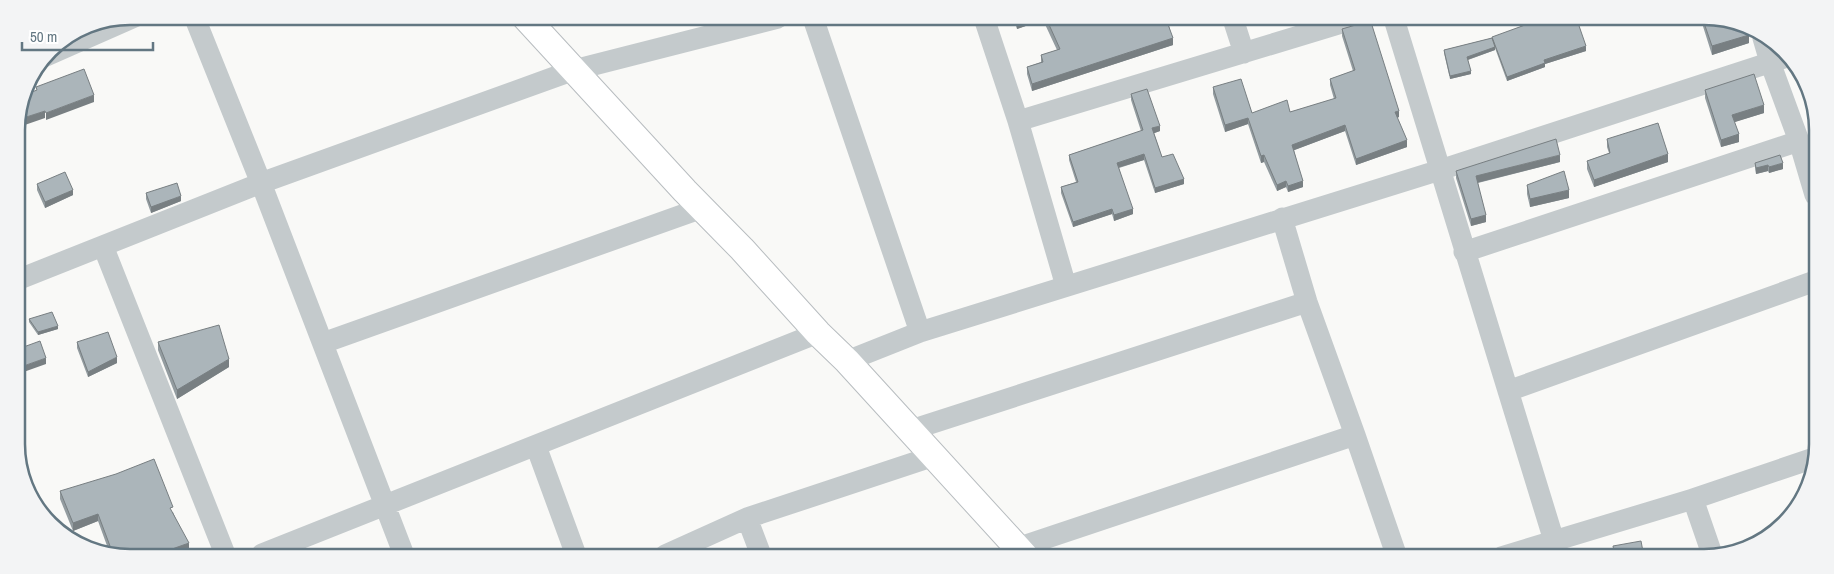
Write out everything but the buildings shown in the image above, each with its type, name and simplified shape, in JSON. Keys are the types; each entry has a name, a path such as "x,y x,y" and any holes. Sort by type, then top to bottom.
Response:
{"main road":[{"path":"532,25 818,333 847,361 1018,549"}],"street":[{"path":"198,25 261,183 402,549"},
{"path":"25,277 261,183 574,70 751,25"},
{"path":"815,25 920,332"},
{"path":"986,25 1018,121 1066,286"},
{"path":"1235,25 1244,53"},
{"path":"1018,121 1335,25"},
{"path":"1396,25 1556,549"},
{"path":"65,48 115,26"},
{"path":"1765,45 1809,175"},
{"path":"847,361 920,332 1440,170 1781,59"},
{"path":"1464,252 1799,141"},
{"path":"322,343 702,208"},
{"path":"1282,218 1307,302 1394,549"},
{"path":"103,246 223,549"},
{"path":"1508,391 1809,283"},
{"path":"910,430 1307,302"},
{"path":"275,549 818,333"},
{"path":"1030,549 1355,435"},
{"path":"536,446 574,549"},
{"path":"678,549 747,518 934,456"},
{"path":"1559,549 1693,499 1807,460"},
{"path":"1693,499 1710,549"},
{"path":"747,518 759,549"}]}
